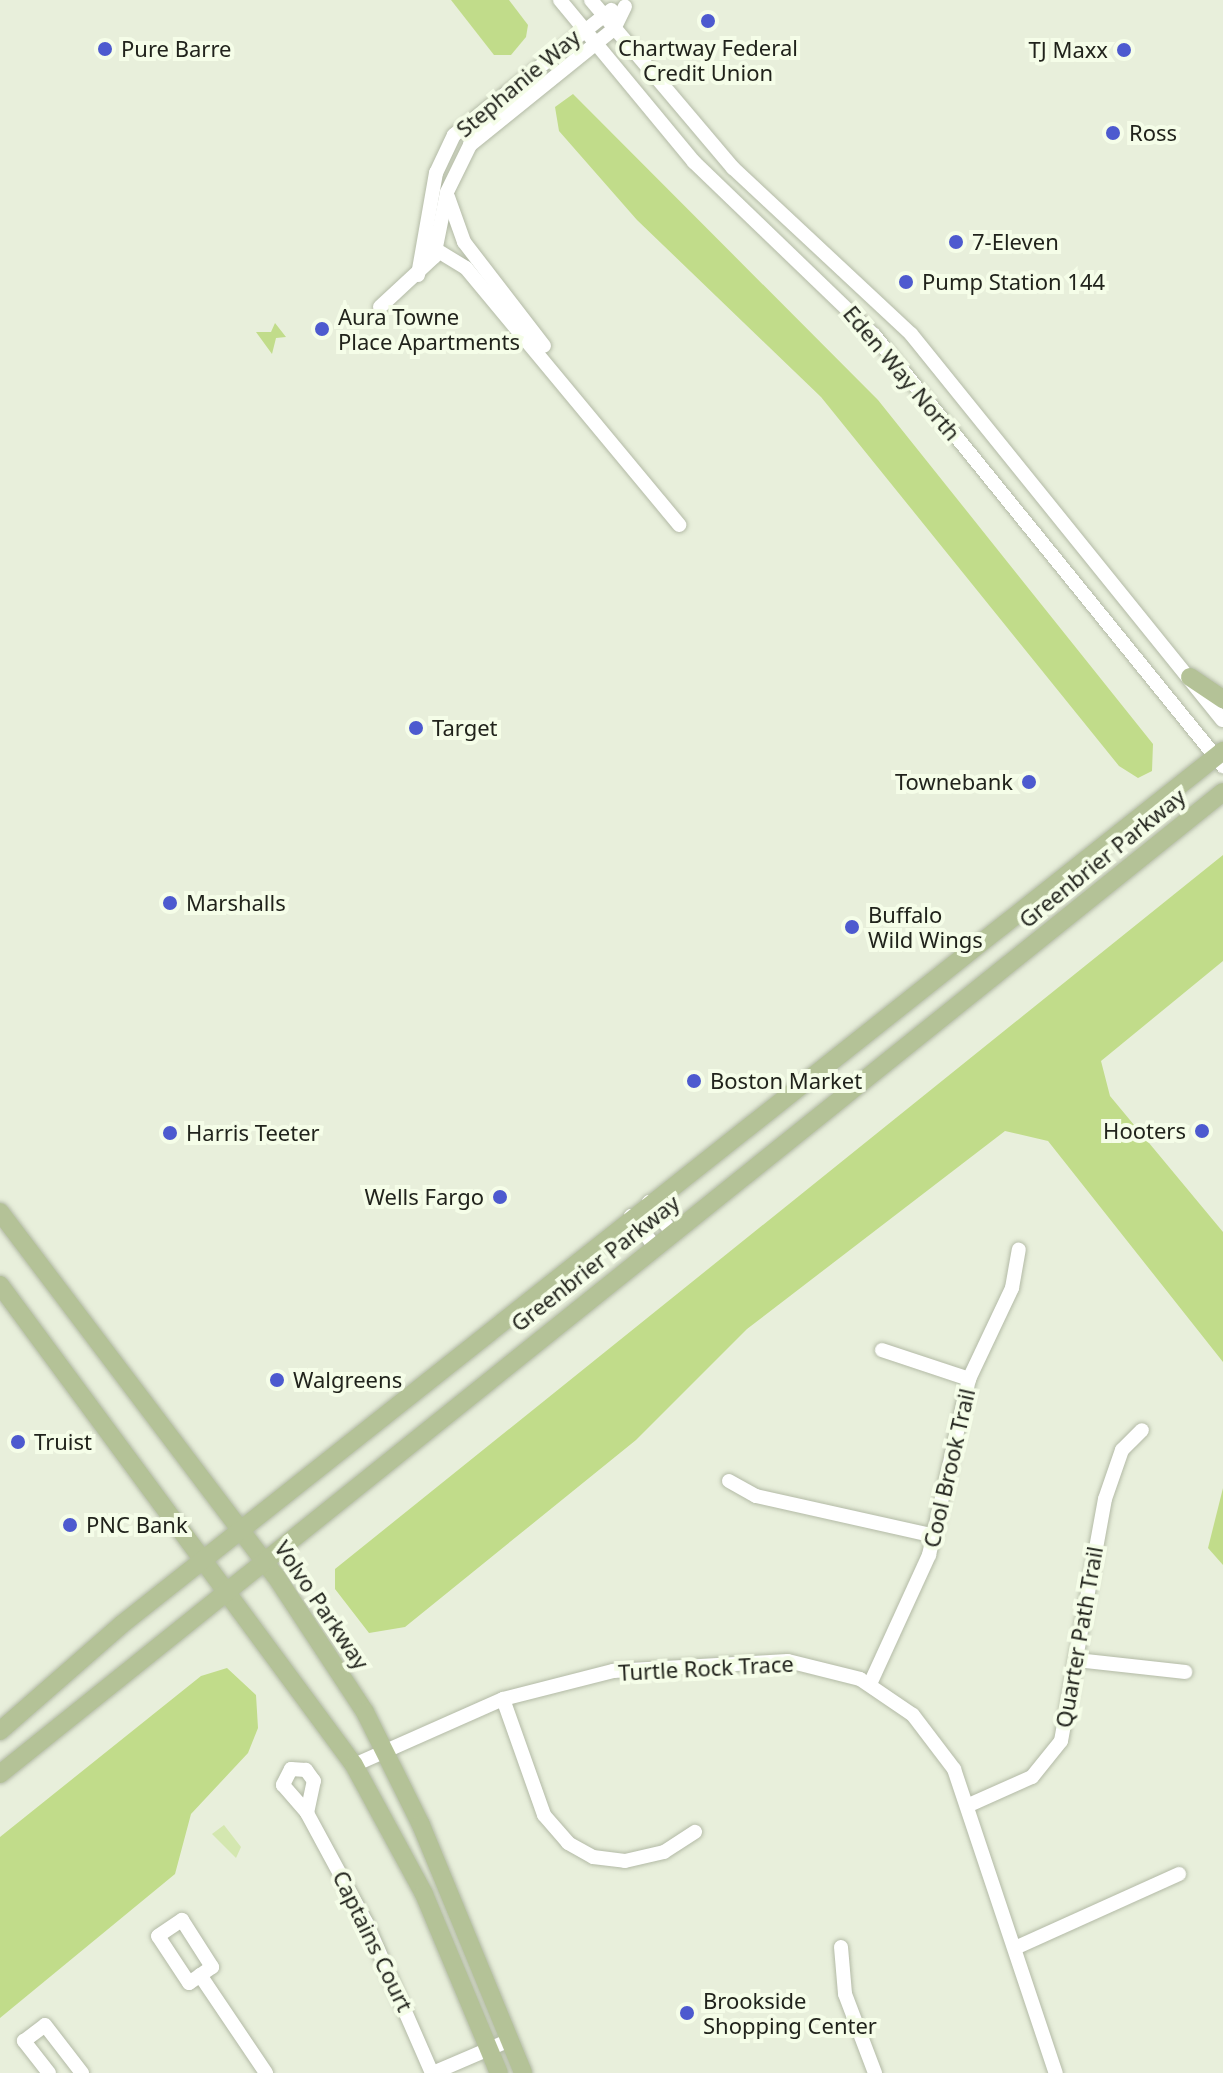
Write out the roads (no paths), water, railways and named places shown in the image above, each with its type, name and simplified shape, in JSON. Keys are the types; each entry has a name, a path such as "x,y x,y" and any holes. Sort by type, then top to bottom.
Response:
{"main road":[{"path":"1190,677 1223,699"},
{"name":"Greenbrier Parkway","path":"0,1731 206,1559 243,1533 631,1216 1220,758"},
{"name":"Greenbrier Parkway","path":"0,1774 653,1244 1223,792"},
{"name":"Volvo Parkway","path":"0,1212 263,1560 386,1750 523,2073"},
{"path":"0,1285 229,1588 354,1765 424,1894 499,2073"}],"street":[{"name":"Eden Way North","path":"560,0 694,162 874,335 1220,758"},
{"name":"Eden Way North","path":"591,0 733,168 911,334 1223,720"},
{"name":"Stephanie Way","path":"432,240 436,173 454,135 601,13 629,3"},
{"name":"Stephanie Way","path":"380,307 418,277 447,192 477,137 614,29 629,3"},
{"path":"447,192 464,242 513,305 560,374"},
{"path":"432,240 513,305"},
{"path":"432,240 458,260 560,374 679,525"},
{"path":"649,1202 671,1231"},
{"path":"631,1216 653,1244"},
{"name":"Cool Brook Trail","path":"870,1684 935,1536 969,1379 1012,1288 1019,1250"},
{"path":"882,1350 969,1379"},
{"name":"Quarter Path Trail","path":"969,1805 1018,1786 1052,1755 1069,1719 1105,1499 1122,1450 1142,1430"},
{"path":"729,1481 756,1496 935,1536"},
{"path":"1077,1660 1185,1672"},
{"name":"Turtle Rock Trace","path":"354,1765 503,1699 613,1671 720,1663 803,1663 870,1684 929,1731 969,1805 1056,2073"},
{"path":"503,1699 544,1815 568,1843 593,1857 625,1861 664,1852 695,1832"},
{"name":"Captains Court","path":"307,1813 366,1922 432,2073"},
{"path":"1015,1948 1105,1914 1179,1874"},
{"path":"841,1947 845,1994 875,2073"},
{"path":"200,1975 266,2073"},
{"path":"49,2073 24,2041 45,2025 82,2073"},
{"path":"432,2073 510,2040"}],"place":[{"name":"Chartway Federal Credit Union","path":"708,21"},
{"name":"Pure Barre","path":"105,49"},
{"name":"TJ Maxx","path":"1124,50"},
{"name":"Ross","path":"1113,133"},
{"name":"7-Eleven","path":"956,242"},
{"name":"Pump Station 144","path":"906,282"},
{"name":"Aura Towne Place Apartments","path":"322,329"},
{"name":"Target","path":"416,728"},
{"name":"Townebank","path":"1029,782"},
{"name":"Marshalls","path":"170,903"},
{"name":"Buffalo Wild Wings","path":"852,927"},
{"name":"Boston Market","path":"694,1081"},
{"name":"Hooters","path":"1202,1131"},
{"name":"Harris Teeter","path":"170,1133"},
{"name":"Wells Fargo","path":"500,1197"},
{"name":"Walgreens","path":"277,1380"},
{"name":"Truist","path":"18,1442"},
{"name":"PNC Bank","path":"70,1525"},
{"name":"Brookside Shopping Center","path":"687,2013"}]}
